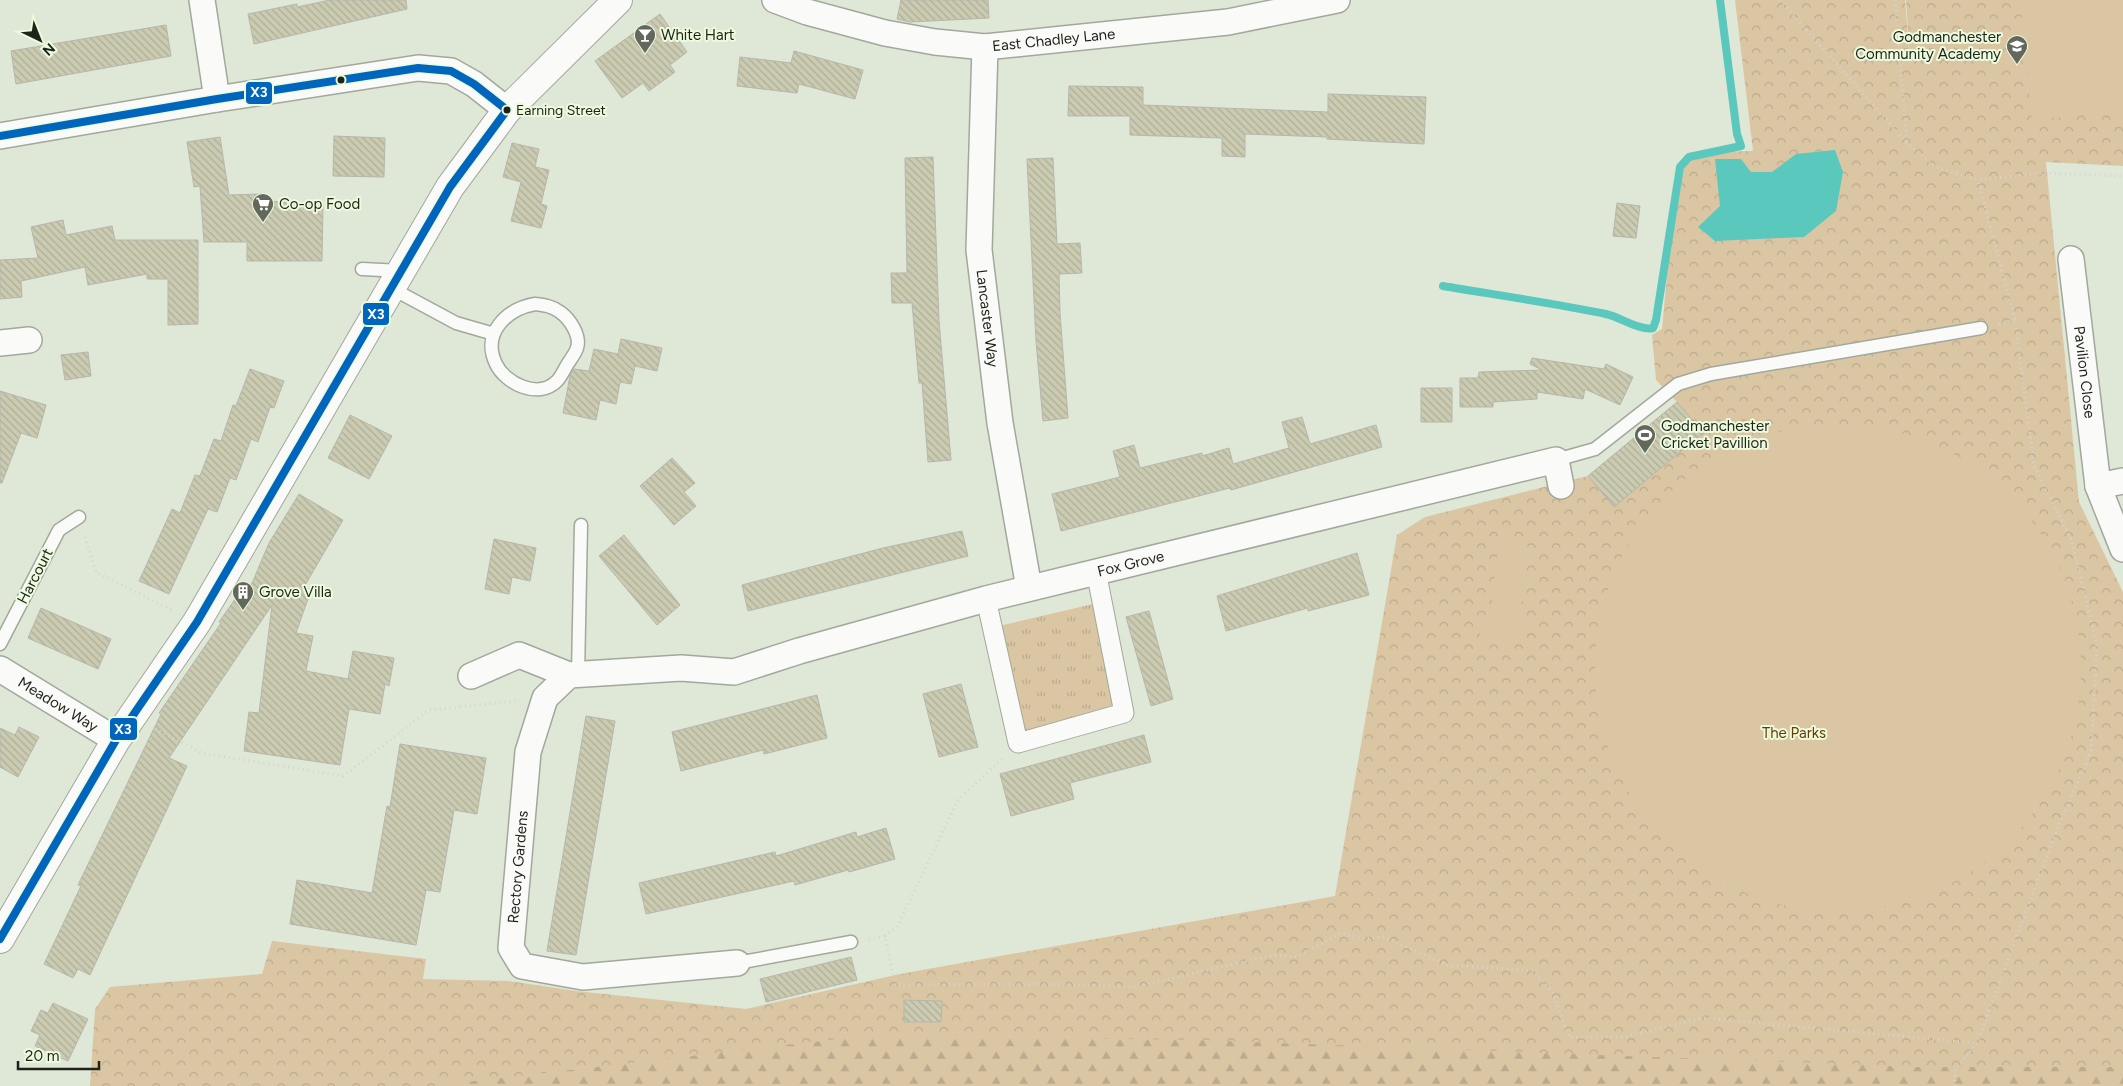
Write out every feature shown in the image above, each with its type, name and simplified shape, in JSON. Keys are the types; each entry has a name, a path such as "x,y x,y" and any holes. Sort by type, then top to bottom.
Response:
{"main road":[{"path":"0,939 116,740 197,622 450,187 507,110 606,4"}],"street":[{"path":"202,0 217,99"},
{"name":"East Chadley Lane","path":"774,0 807,12 885,33 935,42 985,47 1228,22 1337,0"},
{"name":"Lancaster Way","path":"985,47 979,250 1000,423 1029,588"},
{"path":"0,136 217,99 418,68 451,71 474,84 507,110"},
{"name":"Pavilion Close","path":"2070,258 2098,486 2123,549"},
{"path":"0,343 29,340"},
{"path":"1556,460 1561,486"},
{"name":"Fox Grove","path":"574,675 681,668 734,672 799,651 986,599 1556,460"},
{"path":"2098,486 2123,481"},
{"path":"986,599 1018,743 1124,712 1096,571"},
{"path":"471,676 519,655 574,675"},
{"name":"Meadow Way","path":"0,669 116,740"},
{"name":"Rectory Gardens","path":"574,675 546,698 528,752 511,948 522,966 583,977 737,963"}],"lane":[{"path":"362,270 396,279 456,324 494,334"},
{"path":"535,304 548,306 560,312 570,322 576,334 577,347 557,382 543,388 529,389 515,384 504,375 495,363 492,349 494,334 500,322 509,312 522,306 535,304"},
{"path":"1556,460 1595,449 1678,384 1711,374 1982,328"},
{"name":"Harcourt","path":"0,644 59,530 79,517"},
{"path":"574,675 581,526"},
{"path":"737,963 851,942"}],"path":[{"path":"1780,0 1907,143 1936,167 1978,180 2041,173 2123,176"},
{"path":"1895,0 1907,143"},
{"path":"1955,1086 1955,1069 1977,1043 2052,839 2091,752 2097,644 2071,539 2034,466 2015,320 1978,180"},
{"path":"79,517 96,572 197,622"},
{"path":"132,717 202,753 343,776 429,710 546,698"},
{"path":"851,942 885,936 897,927 958,800 1018,743"},
{"path":"885,936 895,985 1051,984 1134,987 1273,955 1297,957 1341,933 1362,939 1384,937 1448,965 1533,971 1552,991 1569,1037 1624,1037 1703,1018 1977,1043"}],"green space":[{"name":"The Parks","path":"1735,0 1905,0 1910,61 1906,0 2123,0 2123,166 2046,162 2079,502 2123,592 2123,1067 1918,1067 1197,1040 873,1035 432,1086 90,1086 95,1009 110,987 262,974 272,941 426,959 423,979 509,981 576,991 746,1009 900,974 1335,896 1397,535 1425,517 1588,476 1677,402 1656,380 1652,335 1662,329 1677,166 1691,152 1753,151"},
{"path":"2020,0 2123,0 2123,111 2032,120"},
{"path":"1838,425 1862,426 1885,430 1931,444 1973,466 2010,496 2040,533 2062,575 2076,621 2080,644 2080,692 2076,715 2062,761 2040,803 2010,840 1973,870 1931,892 1885,906 1862,910 1838,911 1814,910 1791,906 1745,892 1703,870 1666,840 1636,803 1614,761 1600,715 1596,692 1595,668 1596,644 1600,621 1614,575 1636,533 1666,496 1703,466 1745,444 1791,430 1814,426"},
{"path":"1499,538 1528,541 1521,611 1527,639 1478,638 1491,612"},
{"path":"1093,604 1117,710 1023,735 995,627"},
{"path":"2123,1019 2123,1086 173,1086 671,1022"}],"water":[{"path":"1835,150 1843,172 1836,211 1804,237 1715,241 1698,227 1720,206 1715,159 1741,159 1751,172 1772,172 1796,154"}],"building":[{"path":"330,0 406,0 407,9 254,44 248,14 297,4 297,7"},
{"path":"901,0 988,0 989,18 910,22 897,19"},
{"path":"660,14 687,52 670,65 675,72 649,91 643,83 622,98 595,61"},
{"path":"166,25 171,56 16,84 11,51"},
{"path":"794,51 863,70 855,99 799,84 797,93 737,86 740,57 791,63"},
{"path":"1069,86 1143,87 1143,105 1328,112 1328,94 1426,97 1424,144 1327,139 1327,137 1245,134 1245,157 1222,156 1222,138 1130,135 1130,116 1068,116"},
{"path":"334,136 385,138 384,177 333,176"},
{"name":"Co-op Food","path":"220,137 229,195 262,194 263,201 323,204 322,261 247,261 247,242 204,242 200,186 194,187 187,142"},
{"path":"512,143 539,149 535,167 549,170 541,204 547,206 541,228 511,221 521,182 503,177"},
{"path":"933,157 939,321 951,460 928,462 922,383 919,383 912,303 892,303 891,273 907,273 905,158"},
{"path":"1053,158 1057,244 1080,243 1082,273 1059,274 1068,418 1043,421 1036,341 1027,159"},
{"path":"1617,203 1640,206 1636,238 1613,236"},
{"path":"63,220 66,235 112,226 115,240 198,240 198,324 168,325 168,279 147,279 147,274 88,285 85,267 21,281 22,297 0,299 0,260 38,258 31,227"},
{"path":"621,339 662,348 657,371 635,366 631,384 620,382 616,404 600,400 596,420 563,413 570,376 574,369 589,371 594,349 618,354"},
{"path":"88,352 91,376 65,380 61,355"},
{"path":"1532,358 1604,369 1606,364 1633,377 1620,405 1585,389 1583,399 1537,392 1537,399 1493,402 1493,407 1460,407 1460,378 1478,378 1479,372 1542,370 1530,364"},
{"path":"250,369 284,381 274,408 270,407 258,442 251,439 236,480 230,478 217,512 208,509 169,594 139,581 172,509 180,513 195,475 200,476 214,439 221,441 233,405 236,406"},
{"path":"1421,388 1452,388 1452,422 1421,422"},
{"path":"0,391 46,405 37,438 21,433 2,483 0,483"},
{"name":"Godmanchester Cricket Pavillion","path":"1677,402 1703,433 1614,507 1588,476"},
{"path":"350,415 392,436 369,479 328,458"},
{"path":"1302,417 1310,444 1376,425 1382,447 1231,490 1230,488 1061,531 1052,494 1120,477 1113,451 1134,445 1140,468 1202,453 1202,456 1229,448 1233,464 1289,448 1282,422"},
{"path":"672,458 695,483 684,492 696,506 674,525 640,486"},
{"path":"299,494 343,520 304,587 311,590 296,633 313,636 306,671 348,679 353,651 394,658 389,686 385,684 380,714 349,709 340,765 244,751 249,712 259,713 272,605 169,758 187,766 90,975 78,969 73,978 44,964 81,886 78,885 161,714 159,713 240,592 247,595 269,543"},
{"path":"962,531 968,556 748,611 742,585 883,548"},
{"path":"624,535 680,605 657,625 599,556"},
{"path":"494,539 536,548 530,581 512,577 509,594 485,589"},
{"path":"1357,553 1369,595 1308,611 1308,608 1226,631 1217,596"},
{"path":"41,608 111,639 98,669 28,638"},
{"path":"1149,611 1173,699 1151,706 1126,617"},
{"path":"961,684 978,747 939,757 923,694"},
{"path":"817,695 827,738 764,754 763,750 681,771 672,732"},
{"path":"586,716 615,721 576,955 547,951"},
{"path":"19,727 39,737 18,777 0,767 0,728 15,735"},
{"path":"1144,735 1151,762 1070,783 1074,799 1011,816 1000,774"},
{"path":"400,744 486,758 477,814 454,810 440,892 426,890 416,945 290,924 297,880 372,893 387,806 390,807"},
{"path":"886,828 895,859 795,885 794,881 646,914 639,883 775,852 776,856 856,832 857,837"},
{"path":"851,957 857,980 766,1002 760,979"},
{"path":"904,1000 942,1001 941,1022 904,1022"},
{"path":"53,1003 88,1019 68,1061 35,1046 40,1035 31,1031 41,1010 48,1013"}],"waterway":[{"path":"1443,286 1606,314 1642,328 1653,328 1656,320 1680,167 1689,157 1741,146 1737,134 1720,0"}],"transit line":[{"name":"X3","path":"0,136 217,99 418,68 451,71 474,84 507,110"},
{"name":"X3","path":"0,939 116,740 197,622 450,187 507,110"}],"place":[{"name":"White Hart","path":"645,54"},
{"name":"Godmanchester Community Academy","path":"2017,65"},
{"name":"Earning Street","path":"507,110"},
{"name":"Co-op Food","path":"263,223"},
{"name":"Godmanchester Cricket Pavillion","path":"1645,454"},
{"name":"Grove Villa","path":"243,611"}]}
